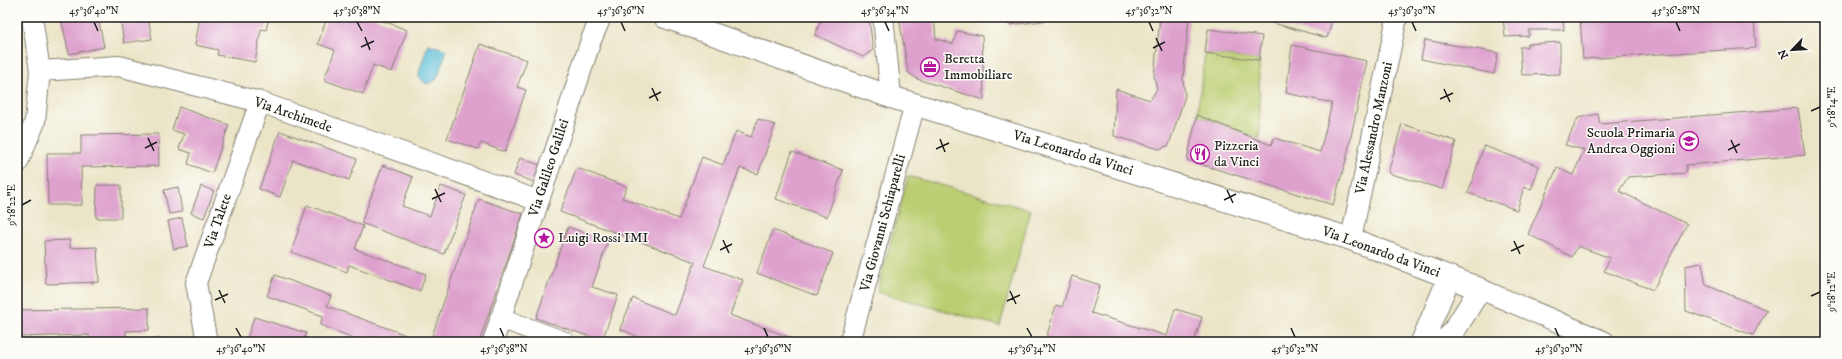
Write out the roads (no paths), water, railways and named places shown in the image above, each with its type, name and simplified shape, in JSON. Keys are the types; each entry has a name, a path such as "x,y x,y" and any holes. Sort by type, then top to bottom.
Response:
{"street":[{"path":"17,164 35,122 40,72 32,17"},
{"name":"Via Galileo Galilei","path":"493,342 591,40 601,17"},
{"name":"Via Leonardo da Vinci","path":"665,17 891,97 1351,239 1480,289"},
{"path":"883,17 891,97"},
{"name":"Via Alessandro Manzoni","path":"1351,239 1397,17"},
{"name":"Via Archimede","path":"40,72 119,66 260,102 539,201"},
{"name":"Via Talete","path":"208,342 196,283 260,102"},
{"name":"Via Giovanni Schiaparelli","path":"850,342 915,104"},
{"path":"1422,342 1449,278"},
{"path":"1442,342 1452,334 1480,289 1605,342"},
{"path":"500,318 566,342"}],"water":[{"path":"428,44 447,50 437,79 427,84 419,78 419,72"}],"place":[{"name":"Beretta Immobiliare","path":"930,67"},
{"name":"Scuola Primaria Andrea Oggioni","path":"1689,141"},
{"name":"Pizzeria da Vinci","path":"1200,154"},
{"name":"Luigi Rossi IMI","path":"544,238"}]}
